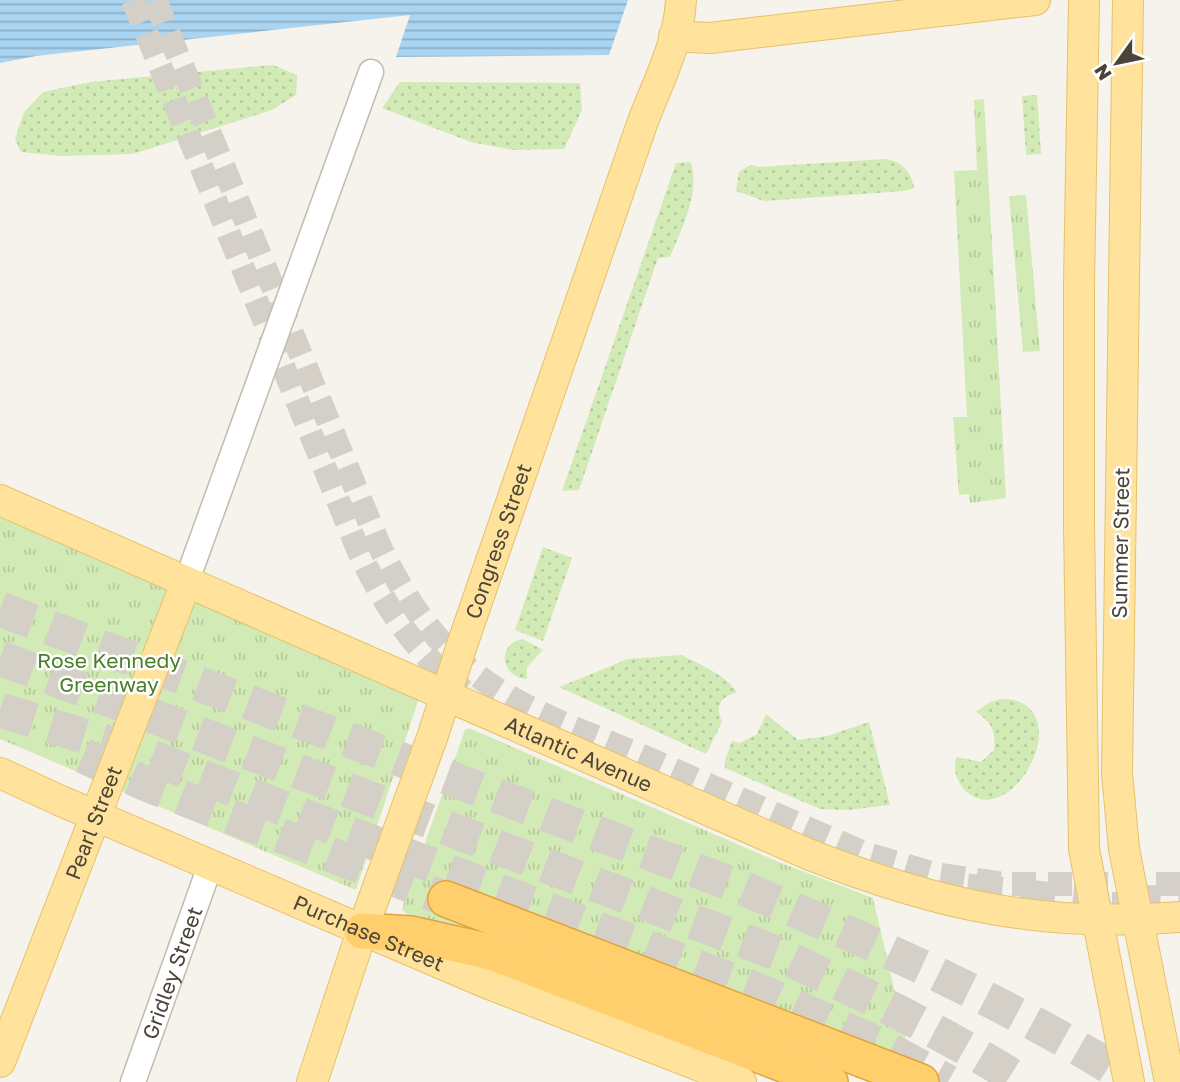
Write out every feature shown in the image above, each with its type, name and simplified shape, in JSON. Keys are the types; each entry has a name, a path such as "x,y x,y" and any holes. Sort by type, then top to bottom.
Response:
{"highway":[{"path":"446,899 921,1082"},
{"path":"362,931 411,934 491,952 830,1082"}],"main road":[{"name":"Congress Street","path":"312,1082 362,931 433,735 674,36 681,0"},
{"path":"674,36 710,38 1035,0"},
{"name":"Summer Street","path":"1084,0 1080,219 1080,592 1084,849 1129,1082"},
{"name":"Summer Street","path":"1128,0 1117,773 1124,849 1170,1082"},
{"name":"Atlantic Avenue","path":"0,500 808,854 874,880 947,901 1036,916 1097,921 1180,917"},
{"name":"Pearl Street","path":"0,1062 186,583"},
{"name":"Purchase Street","path":"0,773 96,817 484,982 741,1082"}],"street":[{"path":"186,583 371,72"},
{"name":"Gridley Street","path":"133,1082 210,866"}],"green space":[{"path":"273,65 297,75 296,95 272,110 133,154 62,156 21,152 15,139 24,112 43,92 90,82"},
{"path":"400,82 580,83 582,110 564,149 513,150 471,142 382,108"},
{"path":"1037,95 1041,154 1026,155 1022,96"},
{"path":"984,99 1006,498 970,503 969,494 959,495 953,417 967,417 954,171 977,170 974,100"},
{"path":"884,159 901,164 911,177 914,188 905,191 764,201 736,191 739,172 750,165 759,167"},
{"path":"691,162 693,186 684,222 670,257 658,258 579,490 562,491 676,163"},
{"path":"1026,195 1040,351 1023,352 1009,196"},
{"name":"Rose Kennedy Greenway","path":"0,511 421,692 356,890 0,739"},
{"path":"543,547 572,558 543,641 515,630"},
{"path":"523,639 543,650 527,667 527,679 511,673 505,660 508,647"},
{"path":"681,655 719,675 737,692 720,703 722,722 706,754 559,687 628,659"},
{"path":"1001,699 1017,701 1033,713 1039,730 1036,750 1027,771 1014,787 997,798 979,799 962,787 955,772 955,764 957,757 981,762 994,750 992,728 986,719 976,712 990,702"},
{"path":"766,714 798,740 827,736 869,722 890,805 848,810 820,809 725,768 732,741 740,743 757,734"},
{"path":"469,728 781,863 873,898 912,1066 451,884 440,916 488,935 430,924 409,915 402,909 404,902 465,730"}],"water":[{"path":"0,0 628,0 609,55 396,57 410,15 36,56 0,63"}],"tunnel":[{"path":"133,0 360,554 391,611 431,661 464,691"},
{"path":"155,0 379,545 414,608 461,662 500,691 544,715 864,853 934,874 1005,884 1180,884"},
{"path":"0,609 766,898 966,988 1067,1042 1133,1082"},
{"path":"0,658 776,953 901,1013 1022,1082"},
{"path":"0,710 145,755 762,992 882,1046 948,1082"},
{"path":"83,756 151,786 446,899"},
{"path":"967,891 1076,902 1180,903"},
{"path":"1076,904 1151,904"}]}
